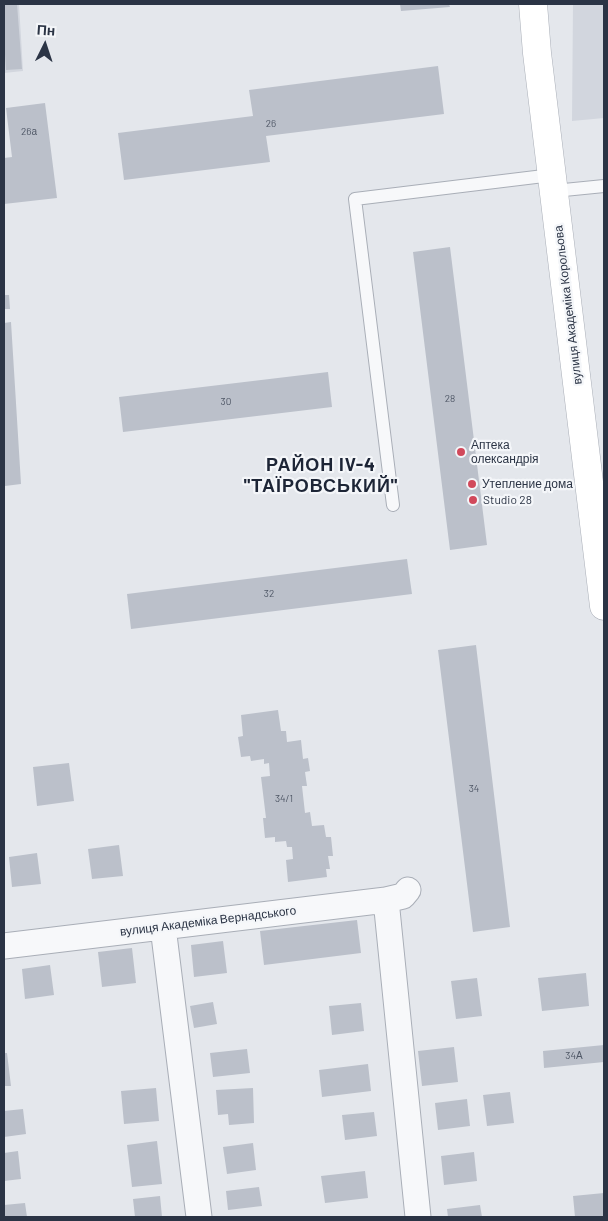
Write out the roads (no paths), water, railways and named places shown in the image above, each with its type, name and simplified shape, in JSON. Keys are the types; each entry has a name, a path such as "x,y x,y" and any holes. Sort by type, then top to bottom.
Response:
{"main road":[{"name":"вулиця Академіка Корольова","path":"534,4 553,183 598,489 604,606"}],"street":[{"name":"вулиця Академіка Вернадського","path":"4,946 386,900 403,896 408,890"},
{"path":"386,900 418,1217"},
{"path":"164,927 199,1217"}],"lane":[{"path":"393,505 355,199 553,183 604,186"}],"place":[{"name":"Аптека олександрія","path":"461,452"},
{"name":"Утепление дома","path":"472,484"},
{"name":"Studio 28","path":"473,500"}],"district":[{"name":"РАЙОН IV-4 \"ТАЇРОВСЬКИЙ\"","path":"321,475"}]}
